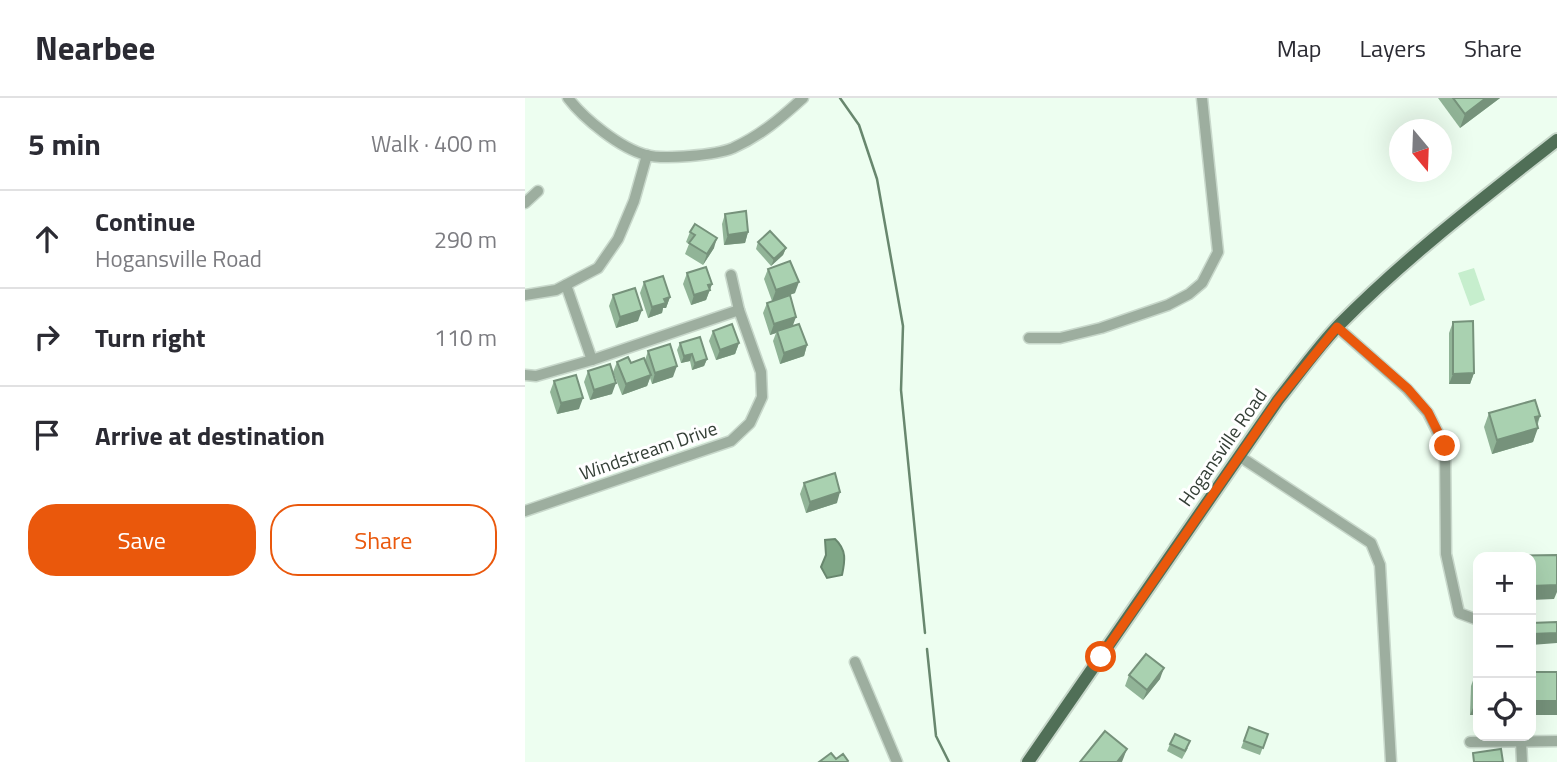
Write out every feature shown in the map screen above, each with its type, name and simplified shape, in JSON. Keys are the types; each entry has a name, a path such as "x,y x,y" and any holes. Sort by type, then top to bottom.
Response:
{"main road":[{"name":"Hogansville Road","path":"1028,762 1240,456 1301,371 1337,327 1432,239 1557,140"}],"street":[{"path":"568,98 577,110 609,136 646,155 688,156 731,149 768,129 803,98"},
{"path":"1029,338 1060,338 1101,328 1168,305 1189,294 1202,283 1218,252 1202,98"},
{"path":"525,295 556,290 598,268 618,239 634,201 646,155"},
{"path":"525,203 538,191"},
{"name":"Windstream Drive","path":"525,511 731,441 750,423 762,397 761,372 739,310 731,275"},
{"path":"566,285 592,360"},
{"path":"525,375 537,376 592,360 739,310"},
{"path":"1337,327 1408,389 1428,412 1445,446 1446,554 1459,612 1473,618"},
{"path":"1240,456 1371,543 1380,565 1391,762"},
{"path":"855,662 897,762"},
{"path":"1521,741 1522,762"},
{"path":"1536,741 1557,741"}],"shaded area":[{"path":"1474,268 1485,300 1470,306 1458,273"},
{"path":"835,539 843,552 842,575 827,578 821,567 826,555 825,540"}],"building":[{"path":"1453,98 1486,98 1465,114"},
{"path":"746,211 748,232 728,235 725,214"},
{"path":"695,224 717,238 707,254 689,243 695,235 690,232"},
{"path":"770,231 786,248 774,259 758,242"},
{"path":"790,261 799,282 776,290 768,269"},
{"path":"706,267 712,284 708,285 710,290 694,295 687,273"},
{"path":"663,276 670,297 664,299 666,303 652,307 644,282"},
{"path":"635,288 642,310 620,317 613,295"},
{"path":"790,295 796,317 774,324 767,303"},
{"path":"1473,321 1474,373 1453,374 1453,322"},
{"path":"732,324 739,343 720,350 713,331"},
{"path":"799,324 807,345 784,353 777,331"},
{"path":"700,337 707,359 695,363 692,354 684,356 680,343"},
{"path":"670,344 677,366 655,373 648,351"},
{"path":"628,357 631,363 644,358 651,375 626,384 617,362"},
{"path":"610,364 616,383 594,390 588,371"},
{"path":"576,375 583,398 561,403 554,381"},
{"path":"1535,400 1540,416 1535,417 1538,428 1497,440 1489,413"},
{"path":"835,473 840,492 810,502 804,483"},
{"path":"1536,555 1557,555 1557,585 1536,586"},
{"path":"1557,622 1557,633 1536,634 1536,623"},
{"path":"1146,654 1164,668 1147,690 1129,675"},
{"path":"1536,672 1557,672 1557,701 1536,701"},
{"path":"1249,727 1268,734 1263,748 1244,741"},
{"path":"1105,731 1127,749 1117,762 1080,762"},
{"path":"1175,734 1190,741 1185,751 1170,744"},
{"path":"1501,749 1503,762 1474,762 1473,753"},
{"path":"831,753 836,759 843,754 848,761 819,762"}],"waterway":[{"path":"840,98 859,125 877,179 903,326 901,390 925,633"},
{"path":"927,649 936,736 949,762"}],"route":[{"path":"1101,657 1278,400 1337,327 1408,389 1428,412 1445,446"}]}
